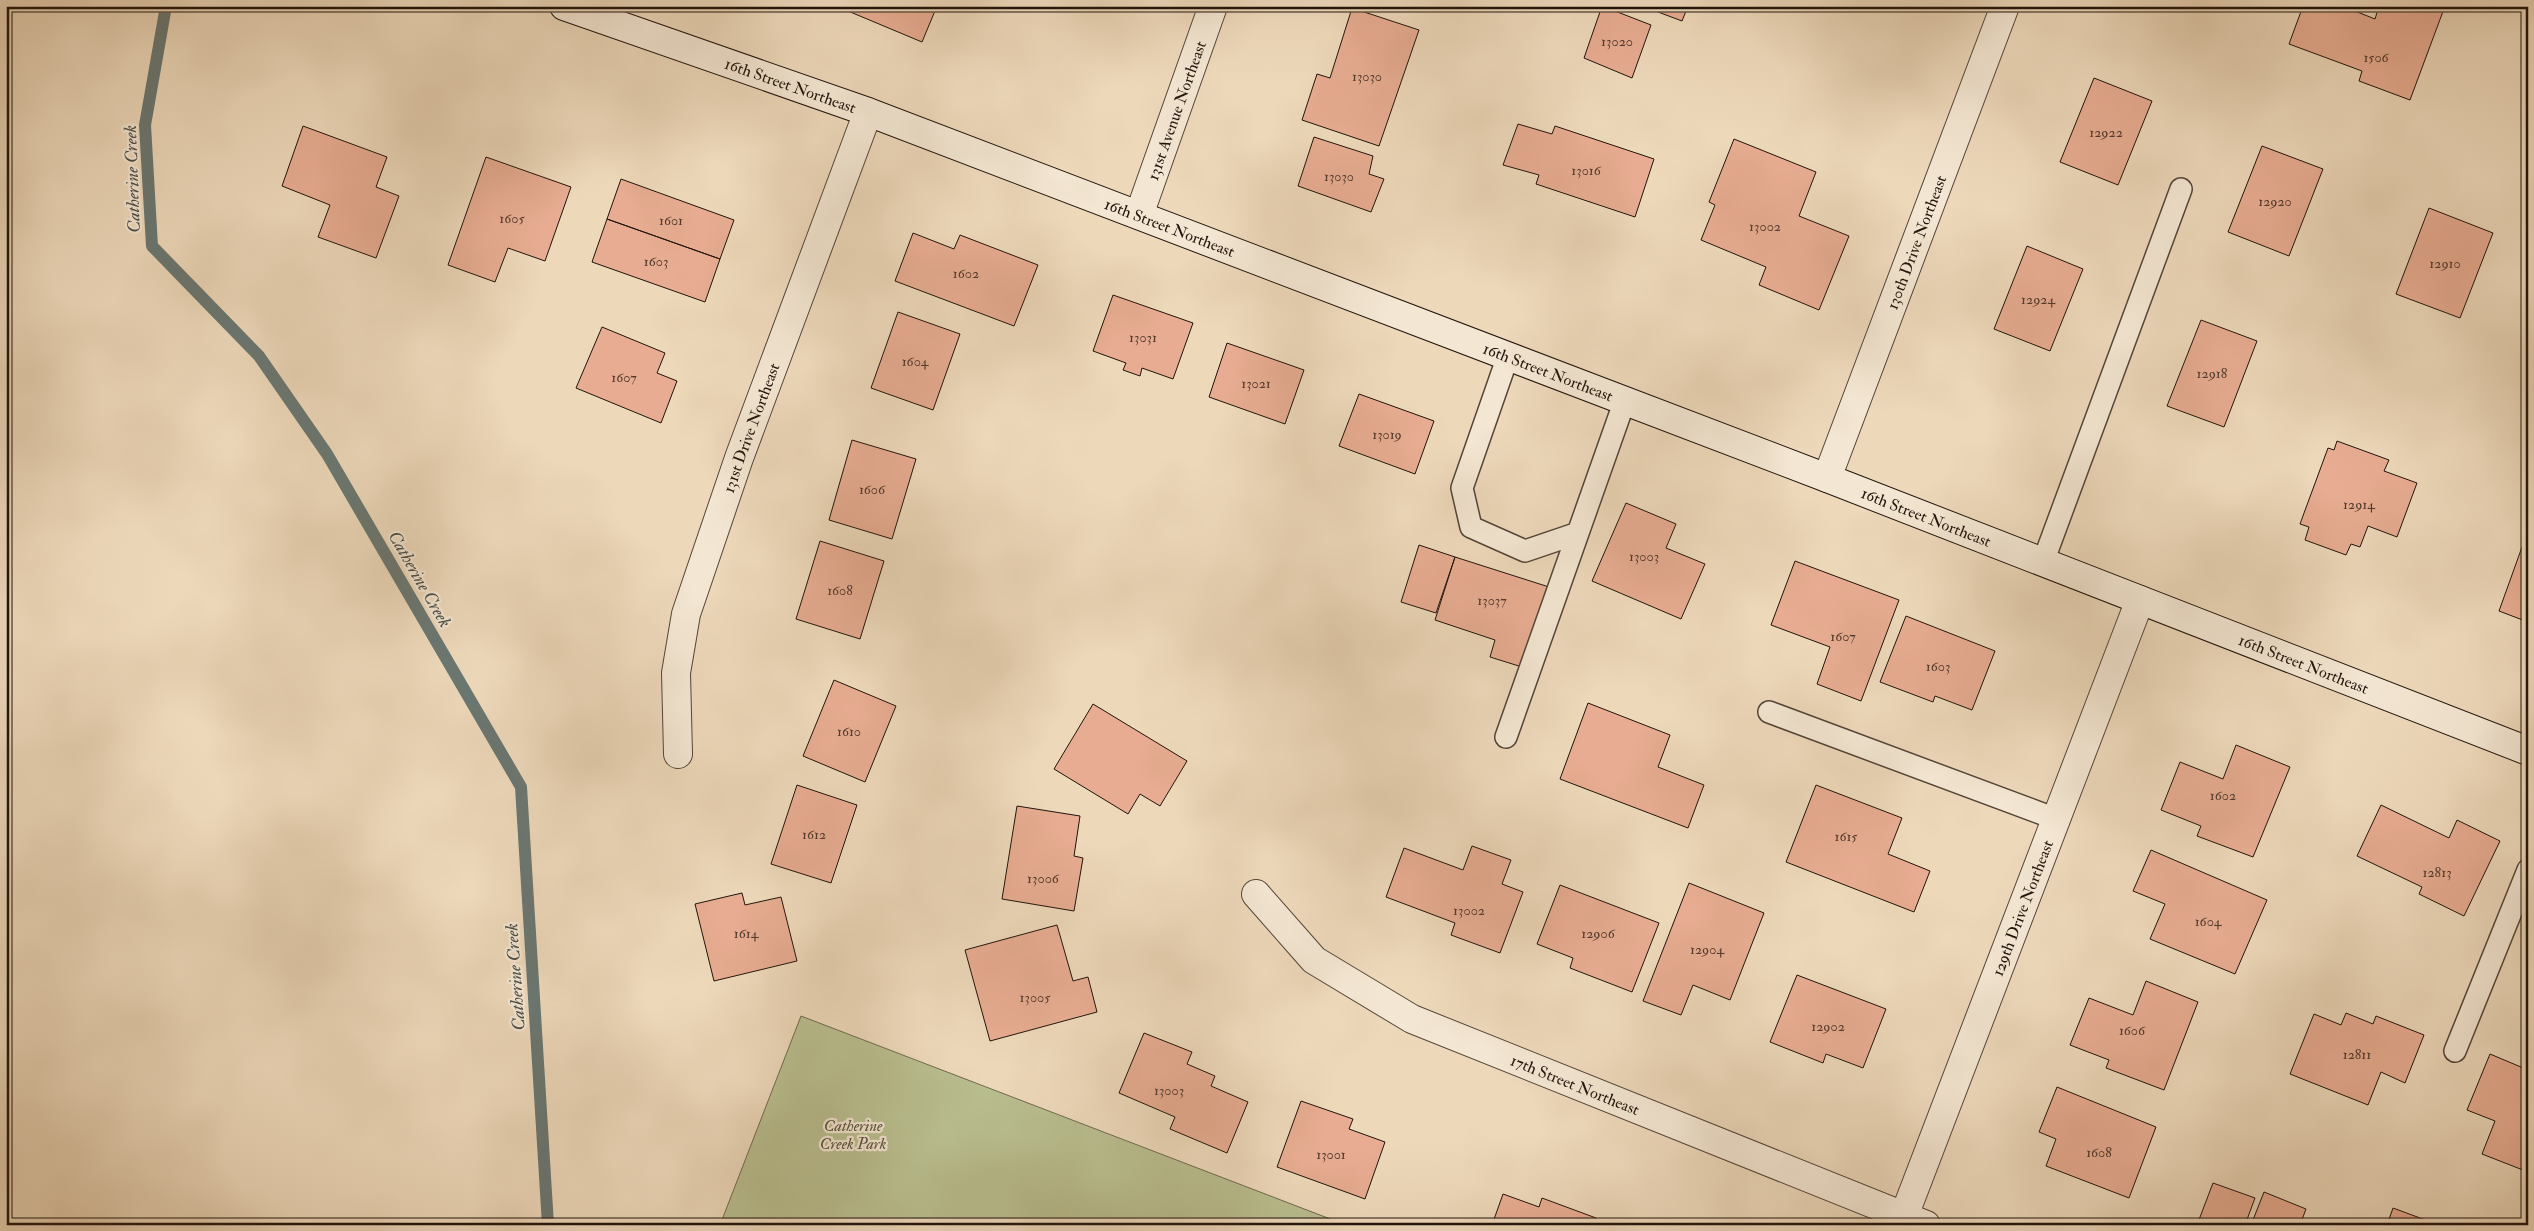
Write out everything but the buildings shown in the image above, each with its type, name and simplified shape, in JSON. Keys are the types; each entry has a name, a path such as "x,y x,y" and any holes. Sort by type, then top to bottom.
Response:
{"street":[{"name":"16th Street Northeast","path":"564,6 868,112 1625,400 2528,751"},
{"name":"131st Avenue Northeast","path":"1139,215 1213,6"},
{"name":"130th Drive Northeast","path":"1827,478 2005,6"},
{"name":"131st Drive Northeast","path":"678,754 676,673 686,614 742,448 868,112"},
{"name":"129th Drive Northeast","path":"1915,1220 2056,820 2140,600"},
{"name":"17th Street Northeast","path":"1256,894 1314,960 1412,1019 1915,1220"}],"lane":[{"path":"2043,562 2181,189"},
{"path":"1508,356 1462,488 1471,526 1525,551 1578,533"},
{"path":"1506,737 1625,400"},
{"path":"1769,712 2056,820"},
{"path":"2455,1051 2528,870"}],"green space":[{"name":"Catherine Creek Park","path":"801,1016 1346,1225 720,1225"}],"waterway":[{"name":"Catherine Creek","path":"166,6 145,125 152,246 259,356 327,454 521,787 548,1225"}]}
